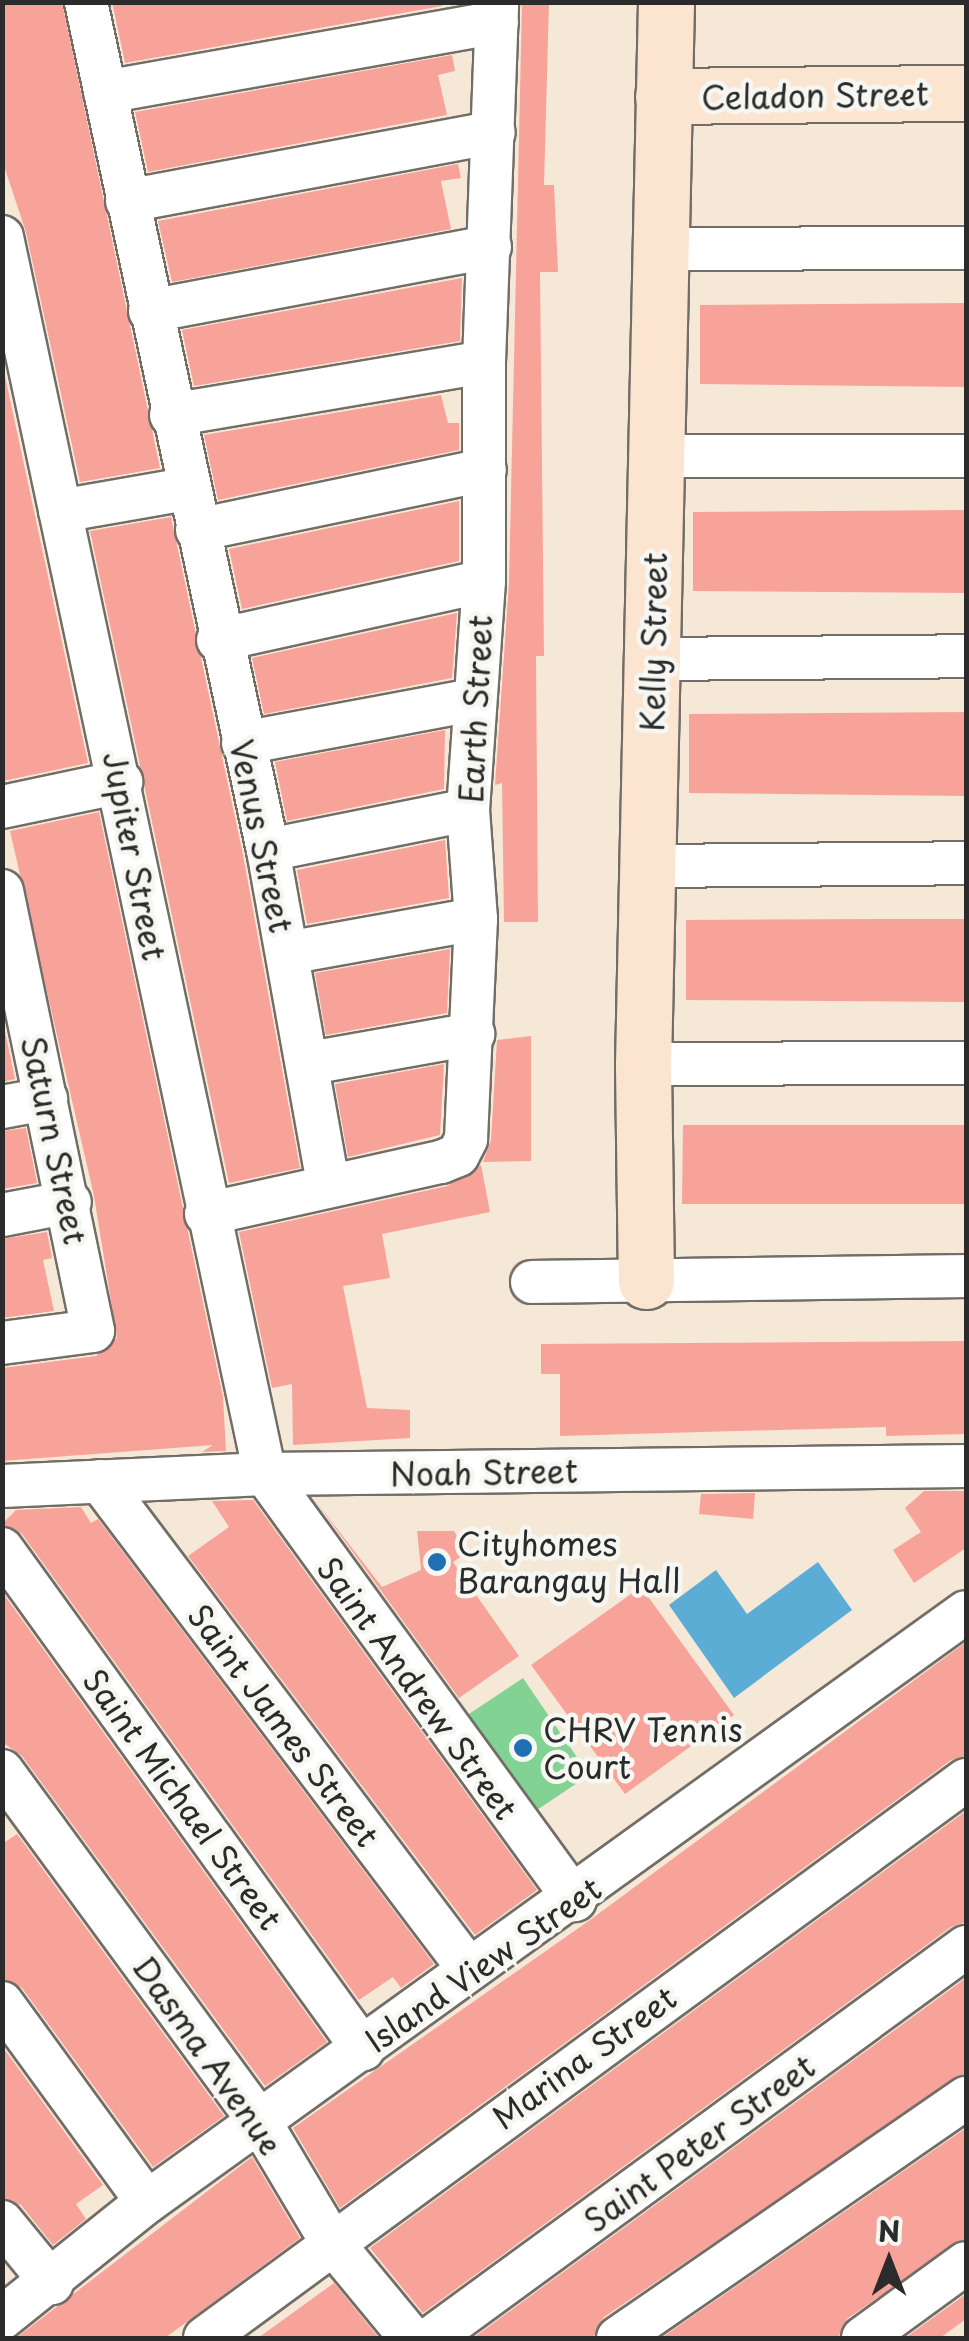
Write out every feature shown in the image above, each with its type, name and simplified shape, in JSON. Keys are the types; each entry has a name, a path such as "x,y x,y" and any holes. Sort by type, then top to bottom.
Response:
{"street":[{"name":"Venus Street","path":"86,2 218,640 268,850 310,1063 328,1186"},
{"name":"Kelly Street","path":"646,1280 643,1064 666,2"},
{"path":"105,92 497,12"},
{"name":"Earth Street","path":"206,1214 458,1154 466,1139 476,919 468,810 472,700 484,581 484,362 497,12"},
{"name":"Celadon Street","path":"663,96 966,93"},
{"path":"127,200 494,132"},
{"name":"Jupiter Street","path":"2,237 121,782 206,1214 265,1474"},
{"path":"150,311 490,247"},
{"path":"661,249 966,248"},
{"path":"171,415 484,362"},
{"path":"658,456 966,456"},
{"path":"198,530 486,470"},
{"path":"60,512 186,489"},
{"path":"218,640 484,581"},
{"path":"652,659 966,656"},
{"path":"243,743 472,700"},
{"path":"2,807 121,782"},
{"path":"268,850 468,810"},
{"path":"649,866 966,863"},
{"name":"Saturn Street","path":"2,891 14,997 46,1099 93,1330 2,1343"},
{"path":"287,953 476,919"},
{"path":"310,1063 473,1034"},
{"path":"643,1064 966,1063"},
{"path":"2,1107 46,1099"},
{"path":"2,1215 70,1202"},
{"path":"532,1282 966,1276"},
{"name":"Noah Street","path":"2,1486 265,1474 966,1466"},
{"name":"Saint Andrew Street","path":"265,1474 575,1900"},
{"name":"Saint James Street","path":"100,1482 468,1968"},
{"name":"Saint Michael Street","path":"2,1549 363,2048"},
{"name":"Island View Street","path":"2,2318 52,2283 147,2202 468,1968 575,1900 966,1612"},
{"name":"Dasma Avenue","path":"2,1771 260,2122 331,2241 411,2338"},
{"name":"Marina Street","path":"225,2333 331,2241 966,1780"},
{"name":"Saint Peter Street","path":"431,2338 966,1947"},
{"path":"2,2002 147,2202"},
{"path":"618,2338 966,2098"},
{"path":"2,2222 52,2283"},
{"path":"863,2338 966,2263"}],"green space":[{"name":"CHRV Tennis Court","path":"523,1678 589,1775 522,1820 457,1722"}],"water":[{"path":"818,1562 852,1610 734,1698 669,1605 716,1570 747,1614"}],"building":[{"path":"2,2 62,2 160,468 80,482 26,232 2,160"},
{"path":"112,2 441,2 442,6 125,63"},
{"path":"522,2 549,2 544,185 554,185 558,272 540,272 544,656 536,656 538,922 504,922 502,783 495,785 509,583"},
{"path":"452,55 455,71 438,75 447,115 148,172 135,112"},
{"path":"458,164 461,178 441,181 451,229 172,282 158,221"},
{"path":"462,278 460,341 194,386 182,330"},
{"path":"966,303 966,387 700,384 700,305"},
{"path":"2,362 88,763 3,781 2,780"},
{"path":"441,395 448,423 459,423 459,450 218,500 204,435"},
{"path":"459,501 459,561 242,609 229,549"},
{"path":"966,510 966,593 693,591 693,512"},
{"path":"171,517 243,855 300,1168 229,1183 90,531"},
{"path":"457,613 452,678 264,714 252,658"},
{"path":"966,712 966,796 689,793 689,714"},
{"path":"445,730 444,789 287,821 275,762"},
{"path":"99,812 223,1397 226,1451 202,1452 213,1445 2,1461 2,1368 96,1356 117,1338 94,1196 10,831"},
{"path":"445,840 449,898 307,924 297,870"},
{"path":"966,919 966,1002 686,1000 686,920"},
{"path":"450,949 447,1013 326,1035 315,973"},
{"path":"2,1017 15,1079 2,1082"},
{"path":"531,1036 531,1161 483,1162 491,1140 497,1040"},
{"path":"444,1064 440,1135 348,1157 335,1084"},
{"path":"683,1125 966,1125 966,1204 682,1204"},
{"path":"26,1128 37,1183 2,1189 2,1131"},
{"path":"481,1165 490,1212 382,1234 390,1278 343,1286 367,1408 410,1410 410,1438 293,1445 292,1384 272,1388 239,1232 447,1186"},
{"path":"47,1232 52,1258 43,1260 54,1311 2,1318 2,1239"},
{"path":"966,1341 966,1434 886,1436 886,1427 560,1436 560,1374 541,1374 541,1344"},
{"path":"924,1491 966,1491 966,1548 914,1583 893,1550 921,1532 905,1508"},
{"path":"755,1493 753,1519 699,1514 701,1494"},
{"path":"253,1500 537,1890 475,1935 188,1556 229,1527 212,1501"},
{"path":"315,1500 382,1587 421,1570 417,1531 454,1531 466,1553 453,1562 519,1656 459,1698"},
{"path":"81,1507 91,1523 98,1519 434,1964 401,1988 393,1977 359,2000 22,1534 2,1524 16,1510"},
{"path":"641,1587 734,1715 625,1794 531,1665"},
{"path":"2,1592 327,2042 265,2086 22,1756 2,1742"},
{"path":"966,1642 966,1756 951,1760 340,2208 293,2128 590,1920"},
{"path":"966,1811 966,1922 951,1927 423,2313 370,2248"},
{"path":"17,1834 224,2116 153,2167 22,1988 2,1978 2,1844"},
{"path":"966,1978 966,2073 604,2317 593,2338 473,2338"},
{"path":"2,2046 103,2185 76,2204 86,2219 53,2245 21,2205 2,2198"},
{"path":"966,2128 966,2238 848,2318 838,2338 661,2338"},
{"path":"252,2157 300,2238 165,2338 16,2338"},
{"path":"334,2283 379,2338 258,2338"},
{"path":"966,2294 966,2319 940,2338 905,2338"}],"place":[{"name":"Cityhomes Barangay Hall","path":"437,1562"},
{"name":"CHRV Tennis Court","path":"523,1748"}]}
